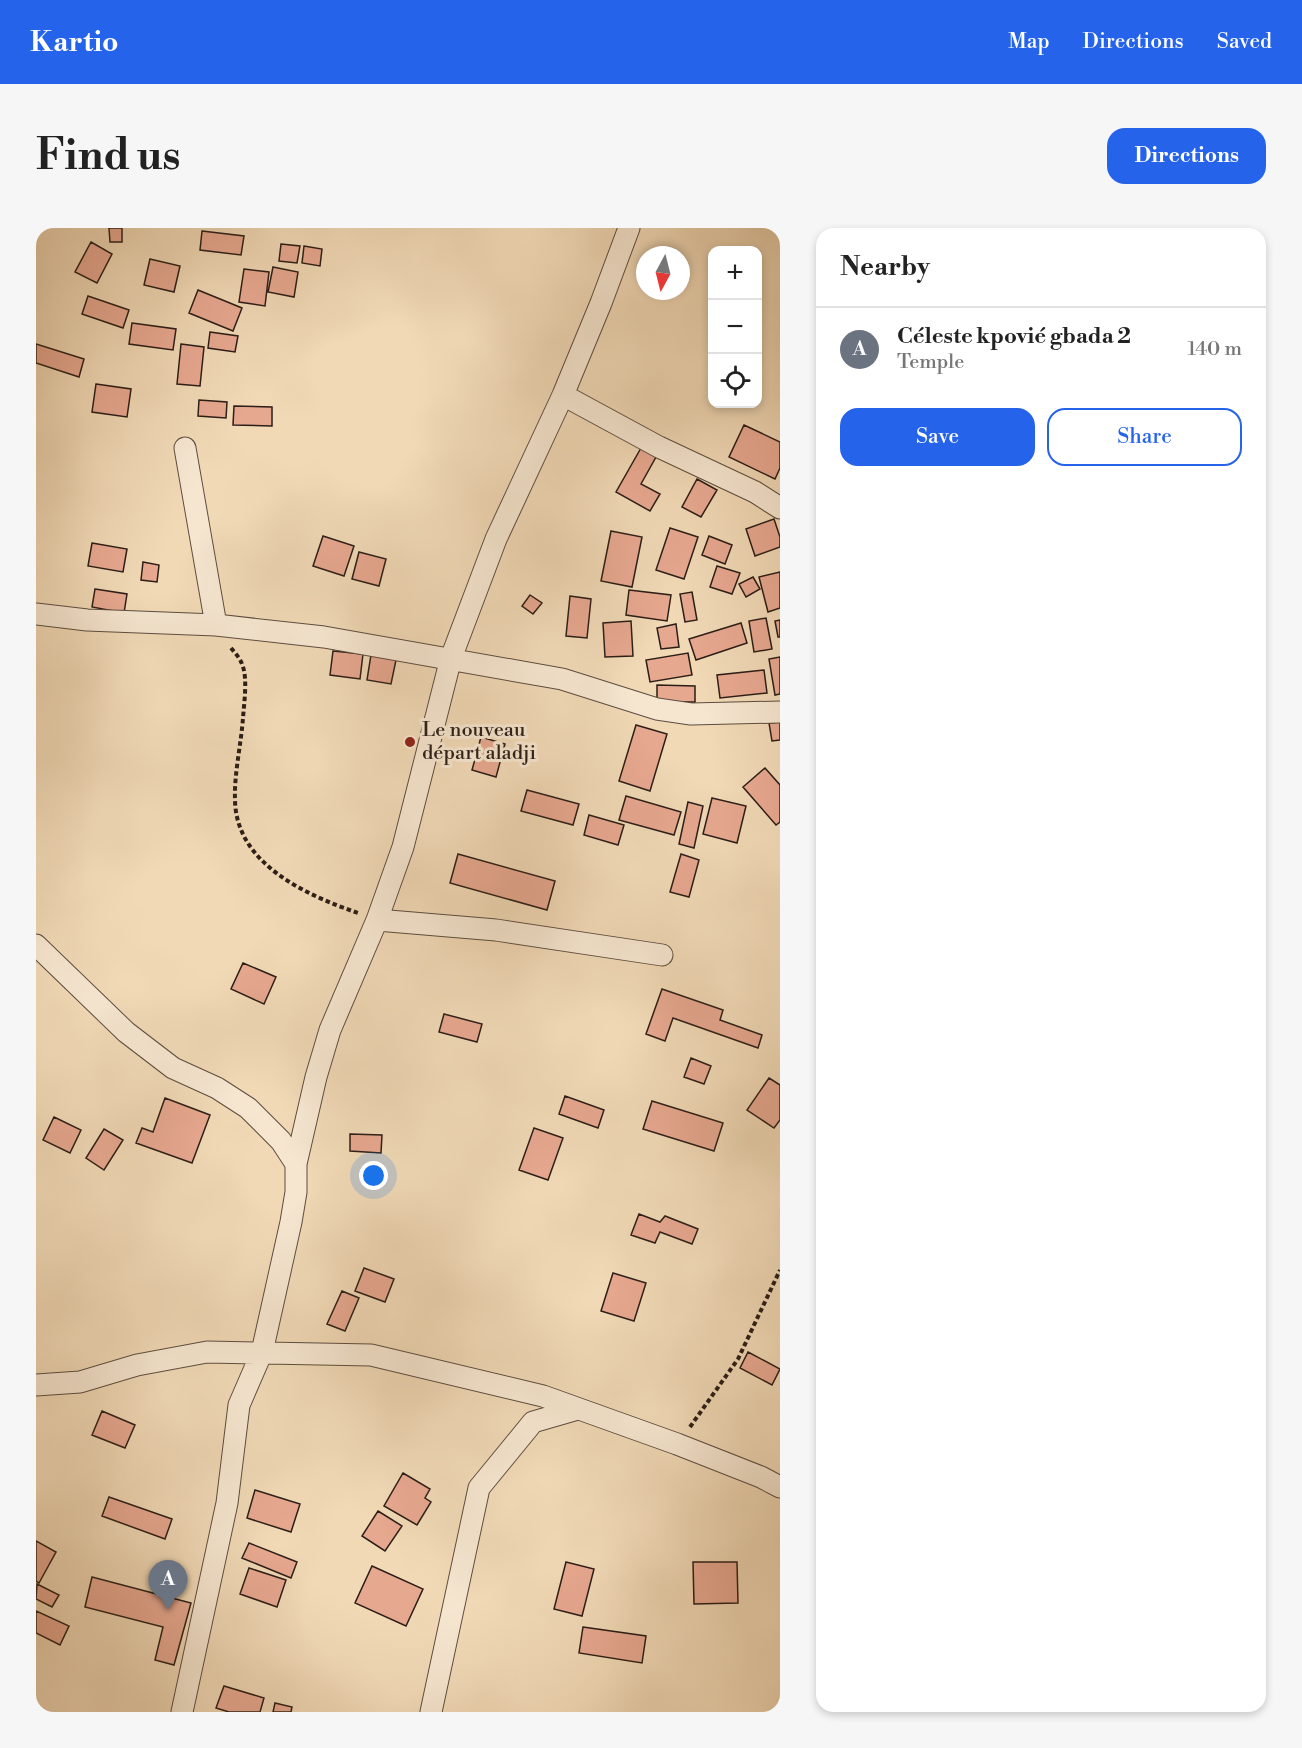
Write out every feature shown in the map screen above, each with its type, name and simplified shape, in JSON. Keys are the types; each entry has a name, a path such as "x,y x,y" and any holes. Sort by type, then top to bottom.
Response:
{"street":[{"path":"182,1712 227,1503 240,1405 262,1352 291,1222 296,1192 296,1164 330,1030 377,920 406,836 452,658 496,539 562,395 601,303 629,228"},
{"path":"562,395 658,447 755,492 780,508"},
{"path":"185,448 216,626"},
{"path":"36,614 87,620 216,626 324,637 562,679 657,709 691,714 780,712"},
{"path":"377,920 496,930 662,955"},
{"path":"36,945 126,1032 173,1068 217,1088 248,1108 281,1141 296,1164"},
{"path":"36,1385 80,1382 116,1370 207,1352 371,1355 543,1396 678,1444 761,1477 780,1487"},
{"path":"431,1712 479,1488 533,1422 578,1409"}],"path":[{"path":"216,626 242,664 244,701 235,801 242,836 259,860 290,881 332,904 377,920"},
{"path":"678,1444 738,1359 780,1270"}],"building":[{"path":"109,228 122,228 122,242 110,242"},
{"path":"202,231 244,236 241,255 200,250"},
{"path":"91,242 112,254 97,283 75,272"},
{"path":"281,244 300,246 297,263 279,261"},
{"path":"304,246 322,249 320,266 302,263"},
{"path":"150,259 180,266 174,292 144,285"},
{"path":"273,267 298,272 294,297 268,292"},
{"path":"244,269 269,272 265,306 239,302"},
{"path":"198,290 242,308 233,331 189,313"},
{"path":"88,296 129,310 123,328 82,314"},
{"path":"132,323 176,329 173,350 129,344"},
{"path":"210,332 238,336 235,352 208,348"},
{"path":"36,344 84,359 79,377 36,363"},
{"path":"181,344 204,347 200,386 177,384"},
{"path":"96,384 131,389 127,417 92,412"},
{"path":"199,400 227,402 226,418 198,416"},
{"path":"234,406 272,407 272,426 233,425"},
{"path":"744,425 780,442 780,468 775,479 729,457"},
{"path":"641,448 656,457 641,484 660,494 650,511 616,492"},
{"path":"697,479 717,490 701,517 682,507"},
{"path":"774,519 780,537 780,547 755,556 746,529"},
{"path":"670,528 698,537 684,579 656,570"},
{"path":"611,531 642,537 632,587 601,581"},
{"path":"323,536 354,546 344,576 313,566"},
{"path":"709,536 732,545 725,564 702,555"},
{"path":"92,543 127,549 123,572 88,566"},
{"path":"359,552 386,559 379,586 352,579"},
{"path":"143,562 159,565 157,582 141,580"},
{"path":"717,566 740,573 732,594 710,587"},
{"path":"780,572 780,608 768,612 759,577"},
{"path":"753,577 760,589 746,597 739,584"},
{"path":"95,589 127,594 124,613 92,607"},
{"path":"629,590 671,595 667,621 626,615"},
{"path":"692,592 697,620 685,622 680,594"},
{"path":"530,595 542,603 533,614 522,606"},
{"path":"570,596 591,599 587,638 566,636"},
{"path":"766,618 772,649 754,652 749,621"},
{"path":"780,620 780,637 778,637 775,621"},
{"path":"631,621 633,656 605,657 603,623"},
{"path":"741,623 747,643 696,660 689,639"},
{"path":"676,624 679,647 661,649 657,628"},
{"path":"333,651 363,654 360,679 330,675"},
{"path":"688,653 692,675 650,682 646,660"},
{"path":"371,655 396,660 391,684 367,680"},
{"path":"780,657 780,694 775,695 769,659"},
{"path":"764,670 767,693 720,698 717,675"},
{"path":"657,685 695,686 695,702 657,702"},
{"path":"780,722 780,740 772,741 769,723"},
{"path":"636,725 667,734 650,791 619,781"},
{"path":"481,737 505,744 496,777 472,770"},
{"path":"765,768 780,785 780,822 776,825 743,787"},
{"path":"527,790 579,804 573,825 521,811"},
{"path":"626,796 681,812 674,835 619,820"},
{"path":"712,798 746,806 737,843 703,834"},
{"path":"688,802 703,806 694,848 679,844"},
{"path":"589,815 624,825 618,845 584,835"},
{"path":"458,854 555,881 547,910 450,883"},
{"path":"681,854 699,860 689,897 670,892"},
{"path":"243,963 276,977 264,1004 231,989"},
{"path":"662,989 723,1010 720,1020 762,1035 758,1048 673,1018 665,1041 646,1034"},
{"path":"444,1014 482,1024 477,1042 439,1032"},
{"path":"691,1058 711,1066 704,1084 684,1077"},
{"path":"769,1078 780,1085 780,1120 774,1128 747,1110"},
{"path":"565,1096 604,1110 598,1128 559,1114"},
{"path":"165,1098 210,1115 192,1163 136,1143 142,1128 153,1132"},
{"path":"652,1101 723,1123 714,1151 643,1129"},
{"path":"54,1117 81,1130 70,1153 43,1140"},
{"path":"534,1128 563,1138 548,1180 519,1170"},
{"path":"104,1129 123,1140 104,1170 86,1158"},
{"path":"350,1134 382,1135 381,1153 350,1151"},
{"path":"639,1214 660,1222 665,1216 698,1229 692,1244 660,1232 655,1243 631,1235"},
{"path":"364,1268 394,1279 385,1302 355,1291"},
{"path":"613,1273 646,1283 634,1321 601,1311"},
{"path":"342,1291 359,1298 345,1331 327,1324"},
{"path":"748,1352 780,1369 772,1385 740,1368"},
{"path":"102,1411 135,1425 125,1448 92,1435"},
{"path":"403,1473 430,1489 425,1498 431,1502 417,1525 384,1506"},
{"path":"255,1490 300,1504 291,1532 247,1518"},
{"path":"109,1497 172,1519 165,1539 102,1516"},
{"path":"378,1511 402,1526 385,1551 362,1536"},
{"path":"36,1541 56,1552 39,1583 36,1581"},
{"path":"249,1543 297,1562 291,1578 242,1558"},
{"path":"566,1562 594,1569 582,1616 554,1609"},
{"path":"693,1562 737,1562 738,1603 694,1604"},
{"path":"372,1566 423,1589 406,1626 355,1603"},
{"path":"249,1568 286,1580 277,1607 240,1594"},
{"path":"92,1577 191,1603 174,1665 155,1660 163,1627 85,1607"},
{"path":"37,1584 59,1595 52,1607 36,1599"},
{"path":"36,1611 69,1626 60,1645 36,1633"},
{"path":"583,1627 646,1636 642,1663 579,1653"},
{"path":"224,1686 264,1698 260,1712 229,1712 216,1708"},
{"path":"275,1703 292,1707 291,1712 273,1712"}],"place":[{"name":"Le nouveau départ aladji","path":"410,742"},
{"name":"Céleste kpovié gbada 2","path":"168,1610"}]}
